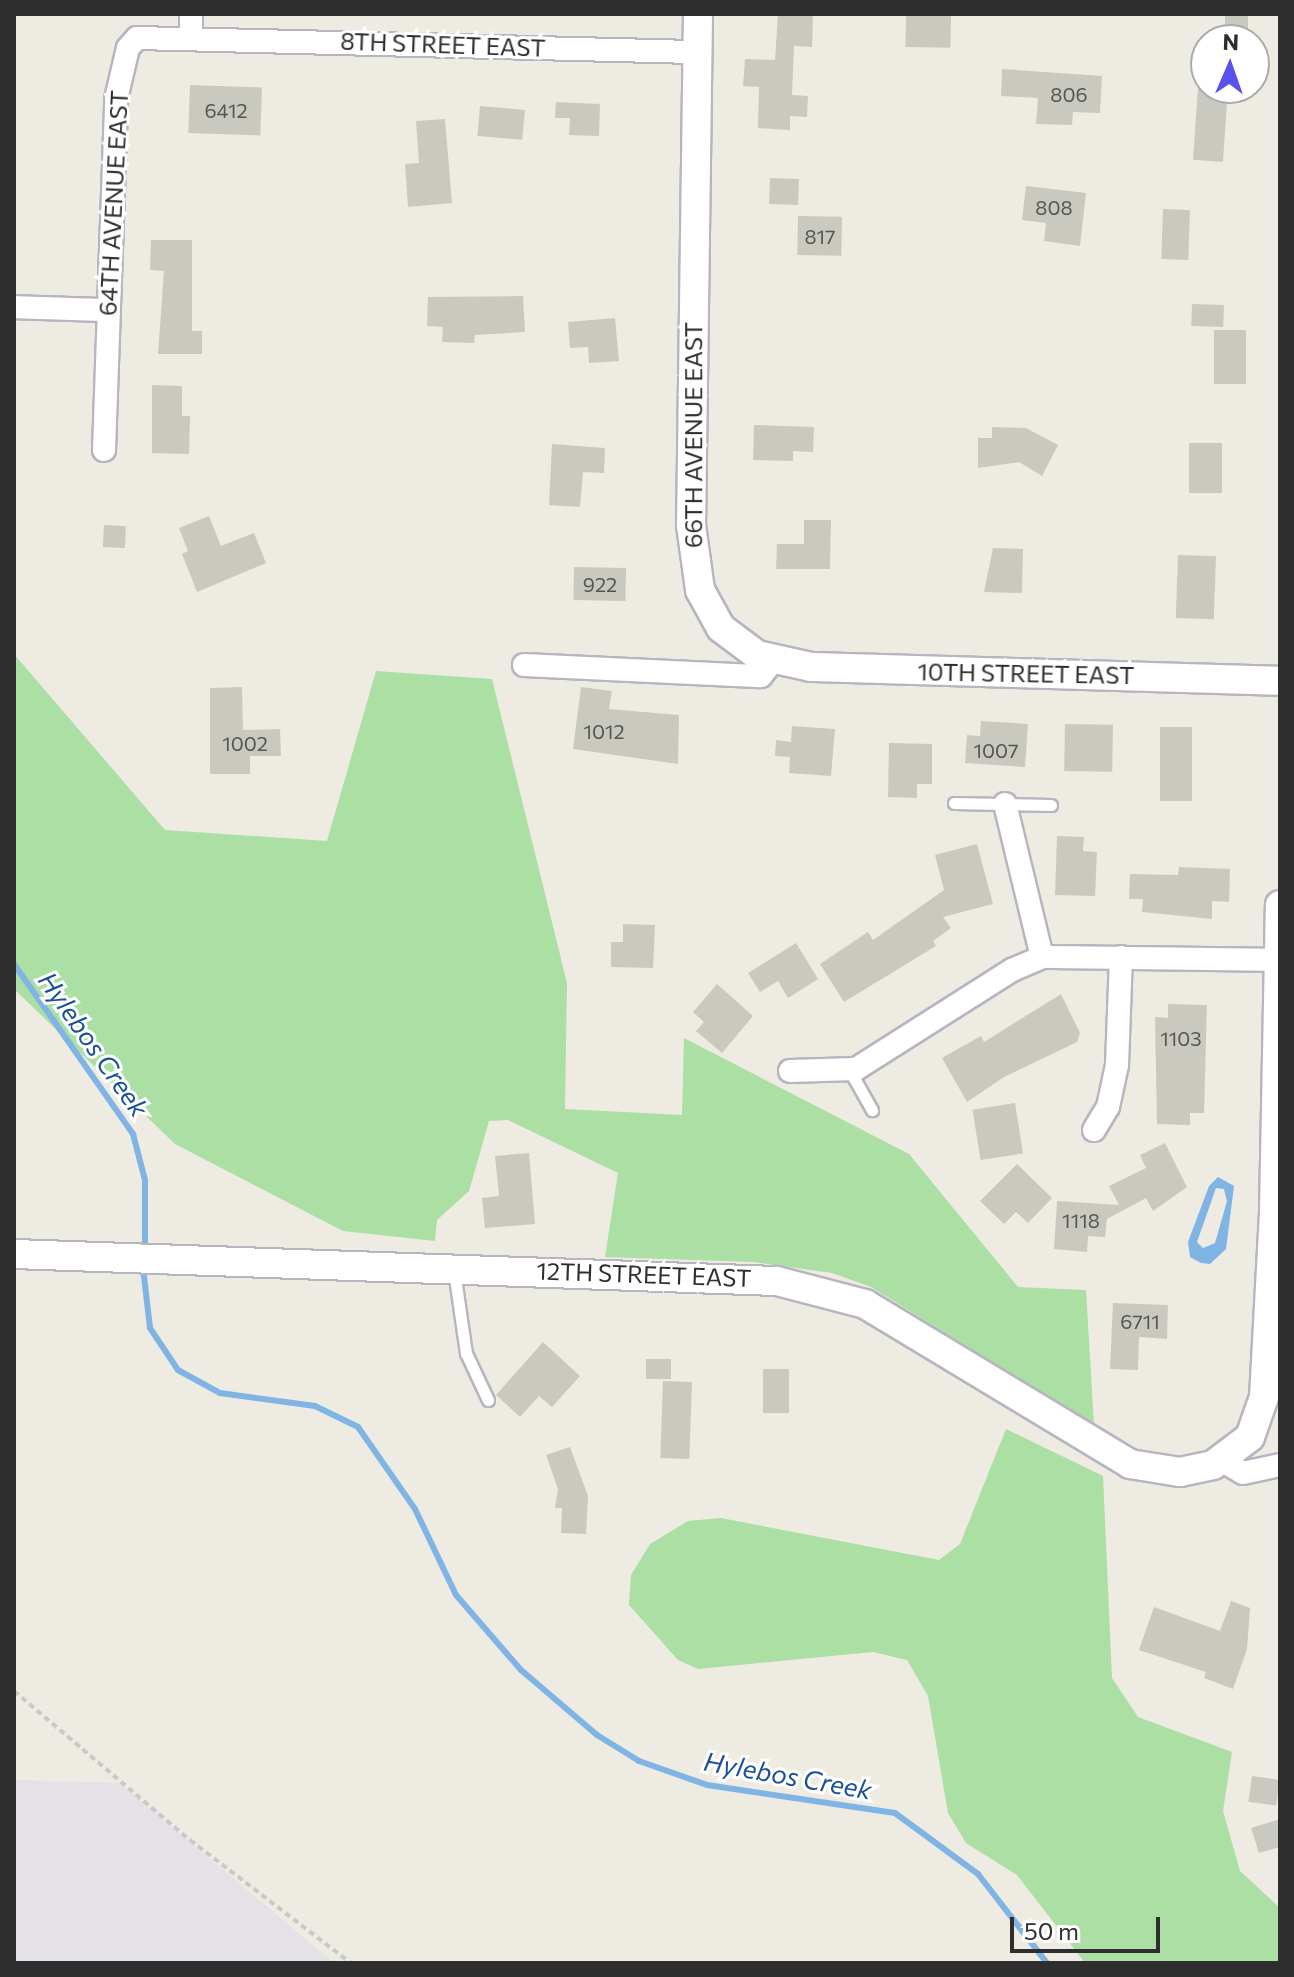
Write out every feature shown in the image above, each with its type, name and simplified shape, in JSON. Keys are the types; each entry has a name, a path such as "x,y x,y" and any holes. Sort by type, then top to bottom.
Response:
{"street":[{"name":"66TH AVENUE EAST","path":"698,14 695,52 693,566 721,628 772,662"},
{"name":"8TH STREET EAST","path":"191,25 695,52"},
{"name":"64TH AVENUE EAST","path":"104,450 106,310 116,99 123,61 137,38 191,25"},
{"path":"14,307 106,310"},
{"path":"524,665 761,676 772,662"},
{"name":"10TH STREET EAST","path":"772,662 827,668 1280,681"},
{"path":"1005,804 1042,957"},
{"path":"1229,1457 1259,1419 1267,1366 1280,905"},
{"path":"790,1071 850,1071 1012,970 1042,957 1278,960"},
{"path":"1094,1130 1108,1107 1117,1065 1121,957"},
{"name":"12TH STREET EAST","path":"14,1254 726,1275 833,1291 877,1311 1130,1464 1180,1472 1229,1457 1243,1473 1280,1465"}],"lane":[{"path":"954,803 1051,805"},
{"path":"850,1071 872,1110"},
{"path":"453,1267 466,1353 488,1400"}],"path":[{"path":"14,1691 190,1840 351,1963"}],"shaded area":[{"path":"14,1780 120,1783 334,1963 14,1963"}],"green space":[{"path":"14,654 165,830 327,841 376,671 492,679 567,983 565,1109 682,1115 684,1038 909,1154 1018,1287 1086,1290 1094,1425 871,1287 832,1273 754,1262 605,1257 618,1173 508,1120 489,1121 469,1191 437,1220 435,1241 343,1231 175,1144 14,989"},
{"path":"1006,1429 1103,1476 1112,1678 1138,1717 1232,1752 1223,1811 1240,1871 1280,1908 1280,1963 1085,1963 1017,1875 966,1843 948,1813 928,1696 907,1660 873,1652 698,1669 678,1660 629,1605 631,1575 650,1544 688,1521 721,1518 939,1560 960,1544"}],"water":[{"path":"1218,1177 1234,1186 1226,1249 1210,1264 1190,1257 1188,1242 1209,1186","holes":["1216,1188 1224,1189 1227,1201 1215,1243 1203,1248 1197,1242"]}],"building":[{"path":"778,14 813,14 812,47 794,46 792,95 808,96 807,117 790,116 790,130 758,128 759,87 743,86 745,59 775,60"},
{"path":"1225,14 1248,14 1248,24 1225,24"},
{"path":"906,15 951,16 950,48 905,47"},
{"path":"1002,69 1102,76 1100,113 1073,112 1072,125 1036,124 1038,98 1001,96"},
{"path":"190,85 262,88 260,135 188,133"},
{"path":"556,102 600,104 599,136 569,135 570,118 555,118"},
{"path":"1197,104 1227,104 1223,162 1193,160"},
{"path":"480,106 525,110 522,140 477,136"},
{"path":"445,119 452,203 408,207 405,164 419,163 416,121"},
{"path":"770,178 799,179 798,205 769,204"},
{"path":"1026,186 1086,193 1080,246 1044,241 1046,223 1022,220"},
{"path":"1163,209 1190,210 1188,260 1161,259"},
{"path":"798,216 842,217 841,256 797,255"},
{"path":"151,240 192,240 192,331 202,331 202,354 158,354 164,271 150,270"},
{"path":"523,296 525,332 475,335 474,343 442,342 443,327 427,326 428,297"},
{"path":"1192,304 1224,305 1223,327 1191,326"},
{"path":"615,318 619,361 589,363 588,347 570,348 568,322"},
{"path":"1214,330 1246,330 1246,384 1214,384"},
{"path":"152,385 182,386 182,416 190,416 189,454 152,453"},
{"path":"754,425 814,427 813,452 793,451 793,461 753,460"},
{"path":"992,427 1026,428 1058,445 1042,476 1019,462 978,468 978,438 992,438"},
{"path":"1189,443 1222,443 1222,493 1189,493"},
{"path":"552,444 605,448 604,473 583,472 580,507 549,505"},
{"path":"209,516 221,546 254,533 266,563 197,592 182,554 188,551 179,528"},
{"path":"804,520 831,520 830,569 776,569 777,544 804,544"},
{"path":"104,525 126,526 125,548 103,547"},
{"path":"993,548 1023,549 1022,593 984,592"},
{"path":"1178,555 1216,556 1214,619 1176,618"},
{"path":"574,567 626,568 625,601 573,600"},
{"path":"242,687 243,730 280,729 281,756 250,756 250,774 210,774 210,688"},
{"path":"581,687 612,691 609,709 679,715 678,764 573,749"},
{"path":"981,721 1028,724 1025,767 965,763 967,735 980,736"},
{"path":"1065,724 1113,725 1112,772 1064,771"},
{"path":"792,726 835,729 831,776 789,773 790,757 775,756 776,740 791,742"},
{"path":"1160,727 1192,727 1192,801 1160,801"},
{"path":"889,743 932,744 932,784 917,784 917,798 888,797"},
{"path":"1057,836 1084,837 1083,851 1097,852 1095,896 1055,895"},
{"path":"977,844 993,904 943,917 951,928 933,941 936,946 844,1002 820,964 868,932 873,940 944,890 935,855"},
{"path":"1179,867 1230,869 1229,902 1212,901 1212,919 1142,912 1143,899 1129,899 1130,874 1178,875"},
{"path":"623,924 655,925 653,968 611,967 611,942 623,942"},
{"path":"796,943 818,979 788,998 778,981 760,992 748,973"},
{"path":"717,984 753,1016 722,1053 696,1031 704,1022 693,1012"},
{"path":"1061,994 1080,1033 1077,1042 1004,1077 967,1102 942,1058 981,1036 984,1042"},
{"path":"1168,1004 1207,1005 1204,1113 1190,1113 1190,1125 1157,1124 1155,1017 1168,1018"},
{"path":"1015,1103 1023,1153 981,1160 973,1110"},
{"path":"1165,1143 1187,1187 1153,1211 1146,1198 1107,1219 1105,1237 1088,1236 1087,1252 1054,1249 1057,1201 1119,1205 1109,1186 1146,1168 1140,1155"},
{"path":"529,1153 535,1224 485,1228 482,1198 499,1196 495,1156"},
{"path":"1017,1164 1052,1198 1028,1223 1016,1212 1004,1224 980,1201"},
{"path":"1113,1303 1168,1305 1167,1339 1139,1337 1138,1370 1110,1369"},
{"path":"543,1342 580,1376 552,1407 539,1396 520,1417 496,1395"},
{"path":"646,1359 671,1359 671,1379 646,1379"},
{"path":"763,1369 789,1369 789,1413 763,1413"},
{"path":"663,1381 692,1382 689,1459 660,1458"},
{"path":"570,1447 588,1496 586,1534 561,1533 562,1508 555,1508 558,1489 546,1455"},
{"path":"1231,1601 1250,1608 1247,1649 1233,1689 1204,1678 1206,1672 1139,1650 1154,1607 1220,1631"},
{"path":"1252,1776 1280,1780 1276,1806 1248,1802"},
{"path":"1280,1819 1280,1847 1259,1853 1251,1828"}],"waterway":[{"name":"Hylebos Creek","path":"14,964 133,1134 145,1180 145,1249"},
{"name":"Hylebos Creek","path":"143,1268 150,1328 178,1370 220,1393 315,1406 358,1427 415,1509 456,1595 521,1670 597,1735 639,1761 707,1785 895,1813 978,1874 1047,1963"}]}
